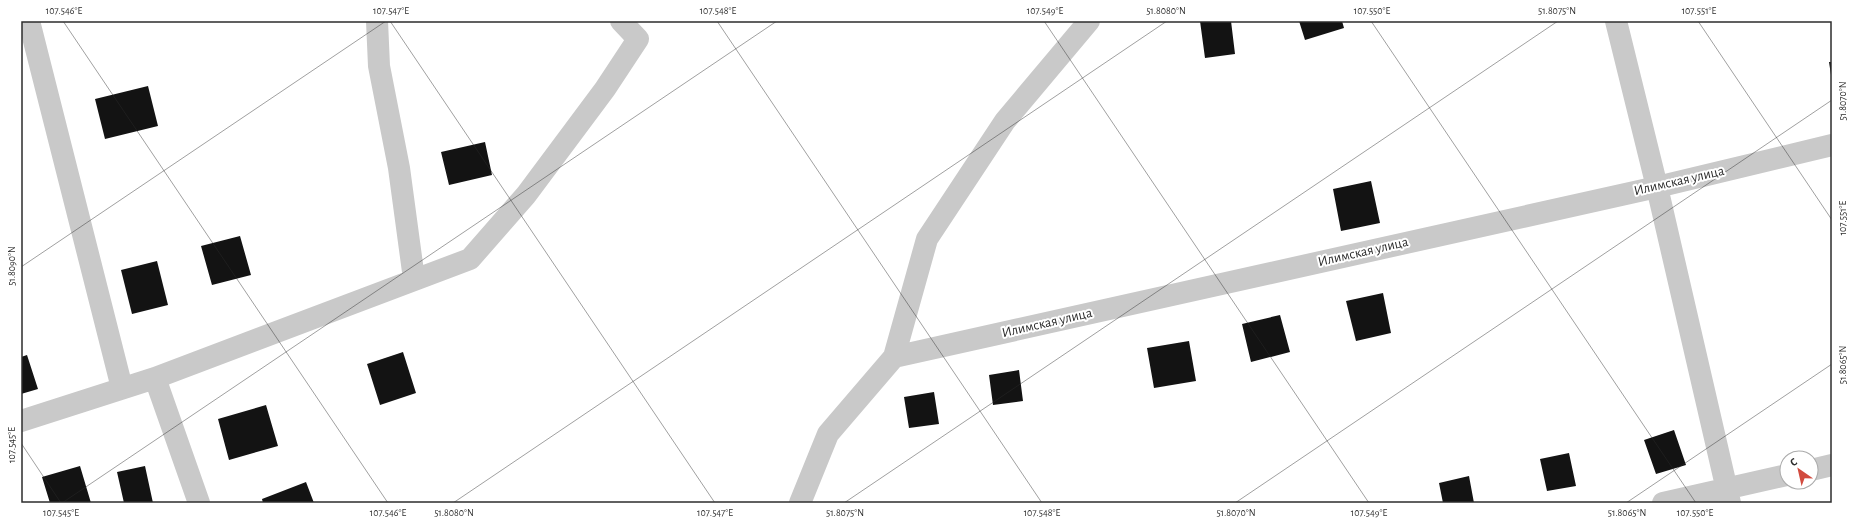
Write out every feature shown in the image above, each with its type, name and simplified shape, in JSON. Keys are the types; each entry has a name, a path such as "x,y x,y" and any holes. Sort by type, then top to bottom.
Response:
{"street":[{"path":"29,21 122,388"},
{"path":"377,21 379,66 399,168 414,279"},
{"path":"21,421 155,378 470,259 526,195 605,89 638,39 621,21"},
{"path":"800,503 828,434 894,357 928,239 1005,121 1089,21"},
{"path":"1616,21 1657,187 1729,496"},
{"name":"Илимская улица","path":"894,357 1657,187 1832,145"},
{"path":"155,378 199,503"},
{"path":"1819,468 1832,465"},
{"path":"1663,503 1729,496 1779,478"}],"building":[{"path":"1200,21 1231,21 1235,54 1205,58"},
{"path":"1299,21 1342,21 1344,28 1305,40"},
{"path":"1829,62 1832,62 1832,75 1831,75"},
{"path":"148,86 158,126 105,139 95,99"},
{"path":"485,142 492,175 449,185 441,152"},
{"path":"1371,181 1380,223 1341,231 1333,189"},
{"path":"240,236 251,275 212,285 201,246"},
{"path":"157,261 168,305 132,314 121,270"},
{"path":"1383,293 1391,333 1356,341 1346,301"},
{"path":"1280,315 1290,352 1251,362 1242,324"},
{"path":"1189,341 1196,381 1154,388 1147,348"},
{"path":"403,352 416,393 380,405 367,364"},
{"path":"27,355 38,389 21,394 21,357"},
{"path":"1019,370 1023,401 993,405 989,375"},
{"path":"934,392 939,424 909,428 904,397"},
{"path":"266,405 278,446 229,460 218,419"},
{"path":"1674,430 1686,465 1656,474 1644,440"},
{"path":"1569,453 1576,486 1547,491 1540,459"},
{"path":"80,466 91,503 50,503 42,477"},
{"path":"145,466 153,503 124,503 117,472"},
{"path":"1469,476 1474,503 1443,503 1439,483"},
{"path":"306,482 314,503 263,503 262,499"}]}
